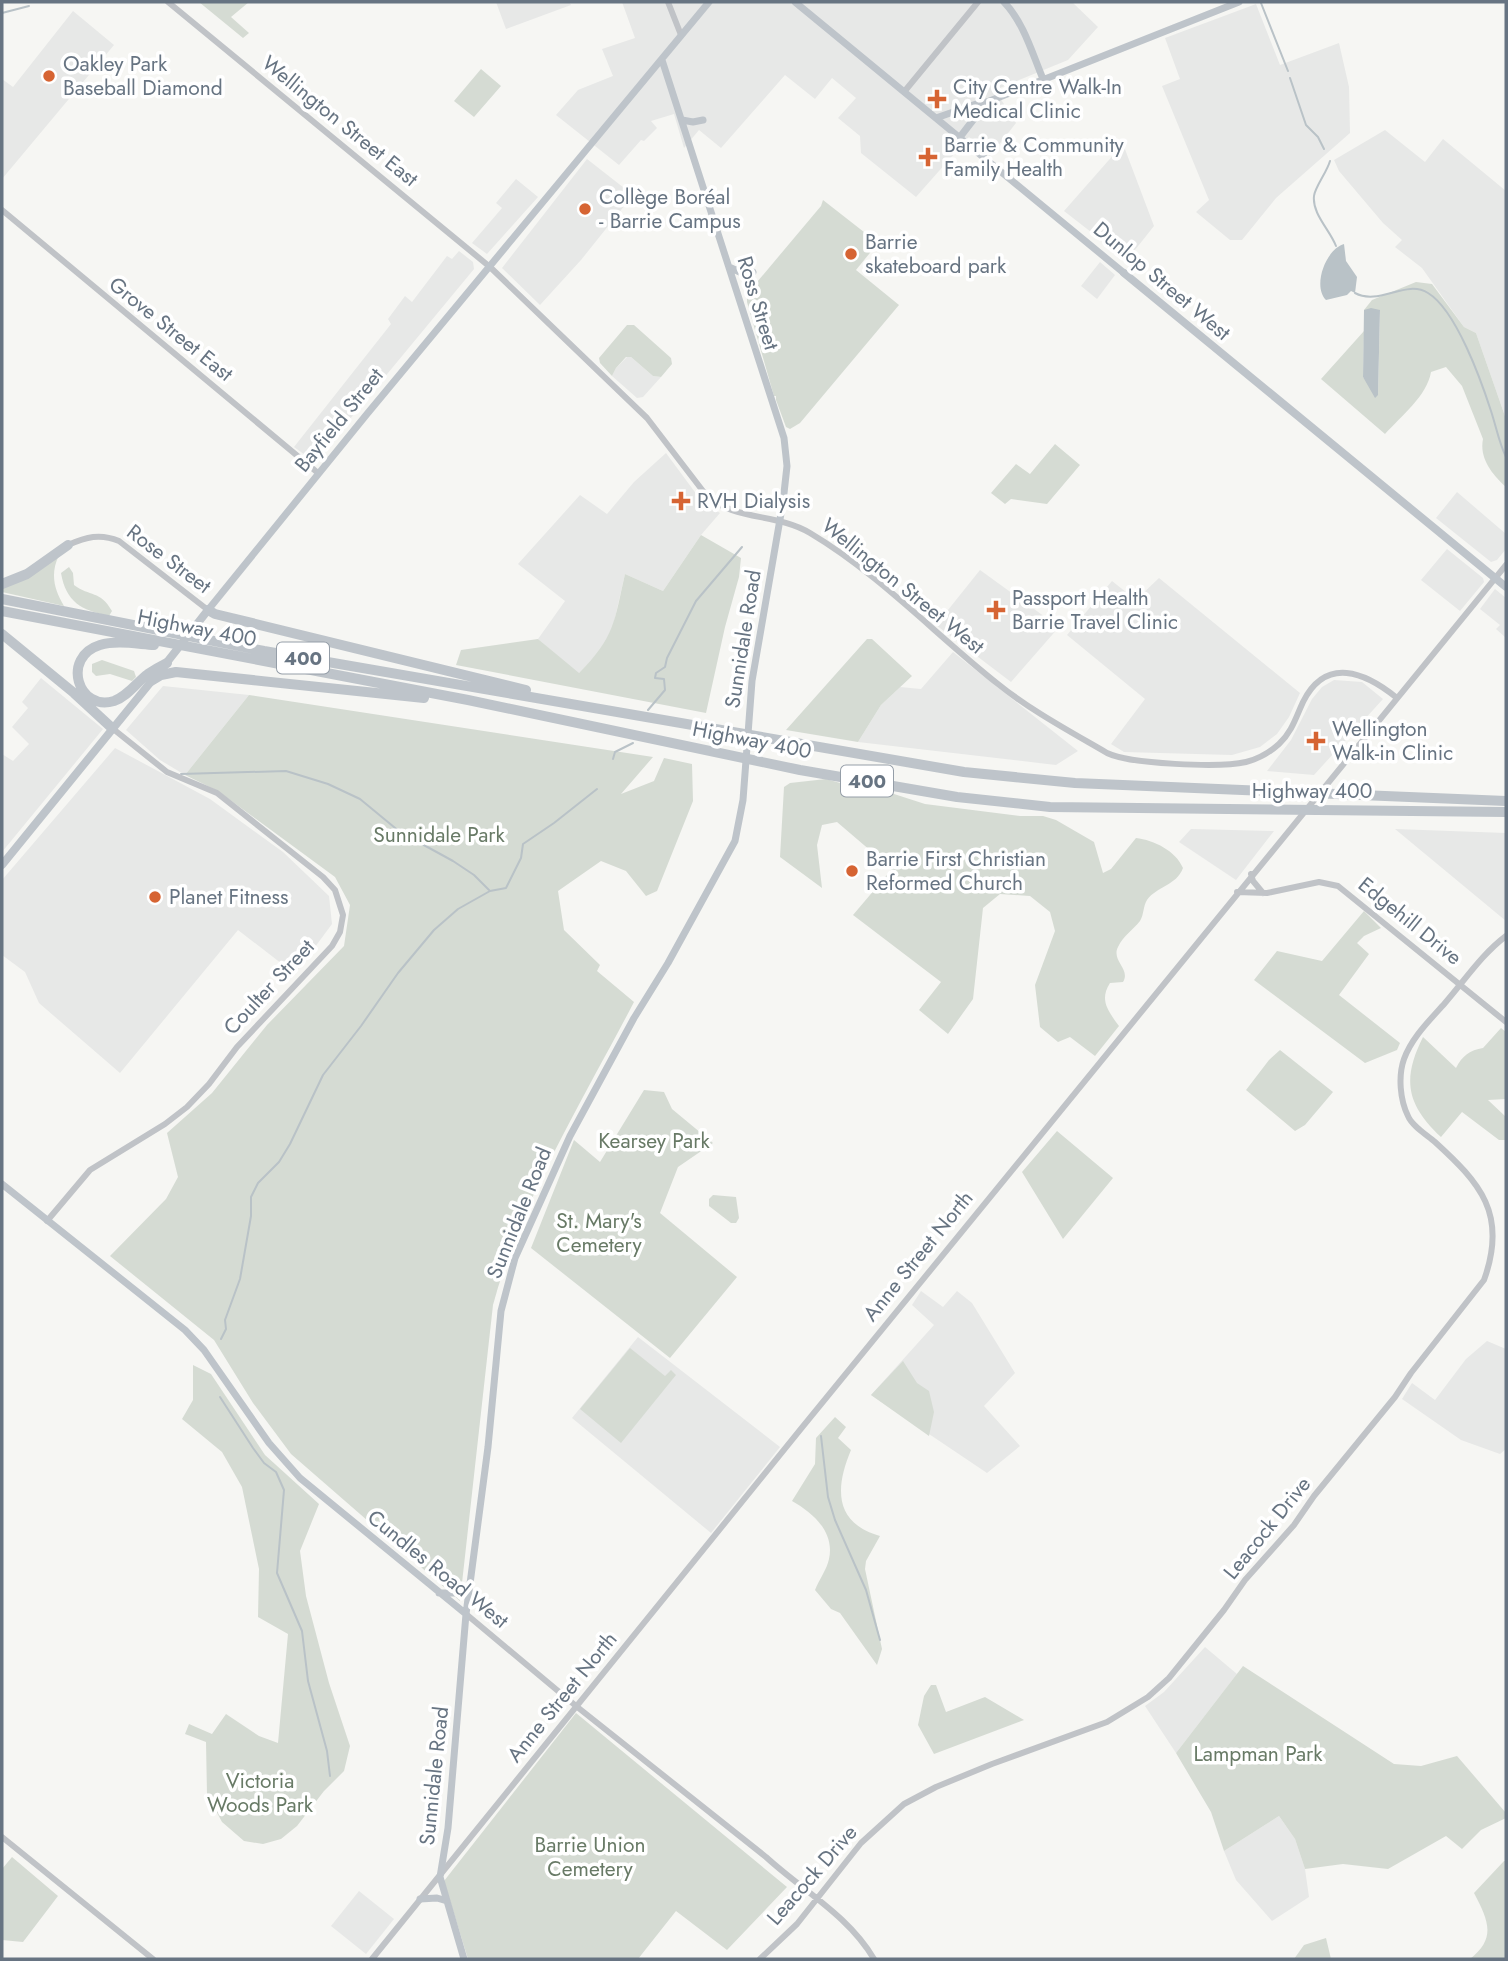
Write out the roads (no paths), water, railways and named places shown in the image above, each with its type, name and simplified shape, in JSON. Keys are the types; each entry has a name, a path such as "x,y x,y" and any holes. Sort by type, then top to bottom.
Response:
{"highway":[{"path":"2,584 27,574 68,545"},
{"name":"Highway 400","path":"2,599 264,651 964,772 1075,783 1506,801"},
{"path":"208,610 227,617 605,710"},
{"name":"Highway 400","path":"2,611 468,700 800,770 957,797 1049,807 1506,812"},
{"path":"2,634 113,728"},
{"path":"167,663 148,674 114,701 96,701 82,690 78,682 79,662 88,650 95,646 153,645 168,642"},
{"path":"151,681 161,675 176,672 437,700 468,700"},
{"path":"1445,799 1506,794"}],"main road":[{"name":"Bayfield Street","path":"2,866 318,473 709,2"},
{"name":"Dunlop Street West","path":"795,2 1506,587"},
{"path":"1004,2 1013,12 1043,79"},
{"path":"936,118 987,102 1240,2"},
{"name":"Ross Street","path":"662,60 784,438 787,466 780,520"},
{"path":"650,75 661,76 669,82"},
{"path":"960,137 987,102"},
{"path":"682,120 704,120"},
{"path":"729,267 740,273 753,272"},
{"name":"Sunnidale Road","path":"464,1959 440,1877 448,1828 469,1586 488,1447 502,1311 514,1258 570,1136 634,1018 728,856 741,819 758,642 780,520"},
{"name":"Cundles Road West","path":"2,1184 185,1331 204,1350 269,1443 300,1478 466,1614"},
{"path":"439,1594 464,1593 469,1586"},
{"path":"420,1899 437,1898 447,1901"}],"street":[{"name":"Wellington Street East","path":"168,2 490,267"},
{"path":"668,2 681,35"},
{"path":"904,92 978,2"},
{"name":"Grove Street East","path":"2,210 127,317 253,417 318,473"},
{"name":"Wellington Street West","path":"490,267 647,418 713,502 737,512 780,520 811,533 874,579 1003,689 1100,749 1121,759 1224,765 1259,758 1288,734 1313,686 1333,675 1359,674 1376,682 1397,698"},
{"name":"Rose Street","path":"68,545 95,536 119,541 208,610"},
{"name":"Anne Street North","path":"372,1959 706,1549 930,1268 1140,1016 1251,874 1506,565"},
{"name":"Coulter Street","path":"47,1221 90,1170 175,1118 194,1100 237,1047 332,946 342,924 339,898 323,877 217,793 167,772 113,728"},
{"path":"1251,874 1263,893"},
{"name":"Edgehill Drive","path":"1237,892 1282,891 1300,884 1319,882 1338,886 1506,1022"},
{"name":"Leacock Drive","path":"760,1959 797,1924 861,1843 904,1804 936,1787 992,1764 1107,1722 1148,1697 1169,1678 1245,1580 1294,1525 1485,1280 1492,1268 1501,1235 1497,1214 1481,1184 1409,1118 1401,1094 1401,1069 1405,1056 1422,1028 1490,949 1506,936"},
{"name":"Cundles Road West","path":"466,1614 576,1706 816,1898 850,1927 874,1959"},
{"path":"2,1837 153,1959"}],"waterway":[{"path":"1261,3 1288,71"},
{"path":"2,13 29,6"},
{"path":"1290,78 1306,125 1318,137 1324,149"},
{"path":"1330,161 1315,192 1314,203 1318,216 1336,246"},
{"path":"1355,293 1373,297 1411,289 1428,293 1438,302 1458,330 1474,365 1506,457"},
{"path":"648,710 665,690 664,679 655,678 656,673 665,667 696,601 742,547"},
{"path":"613,759 615,752 633,743"},
{"path":"181,774 286,771 328,784 360,799 400,832 453,861 474,875 489,890"},
{"path":"221,1339 240,1279 251,1216 251,1197 258,1183 279,1162 290,1144 323,1075 398,973 434,930 458,909 490,891 506,888 521,858 523,844 597,789"},
{"path":"220,1397 264,1463 276,1472 284,1490 277,1573 302,1631 308,1681 327,1751 330,1776"},
{"path":"821,1436 828,1497 835,1520 866,1590 880,1640"}],"place":[{"name":"Oakley Park Baseball Diamond","path":"49,76"},
{"name":"City Centre Walk-In Medical Clinic","path":"937,99"},
{"name":"Barrie & Community Family Health","path":"928,157"},
{"name":"Collège Boréal - Barrie Campus","path":"585,209"},
{"name":"Barrie skateboard park","path":"851,254"},
{"name":"RVH Dialysis","path":"681,501"},
{"name":"Passport Health Barrie Travel Clinic","path":"996,610"},
{"name":"Wellington Walk-in Clinic","path":"1316,741"},
{"name":"Barrie First Christian Reformed Church","path":"852,871"},
{"name":"Planet Fitness","path":"155,897"}],"park label":[{"name":"Sunnidale Park","path":"439,835"},
{"name":"Kearsey Park","path":"654,1141"},
{"name":"St. Mary's Cemetery","path":"599,1233"},
{"name":"Lampman Park","path":"1258,1754"},
{"name":"Victoria Woods Park","path":"260,1793"},
{"name":"Barrie Union Cemetery","path":"590,1857"}]}
